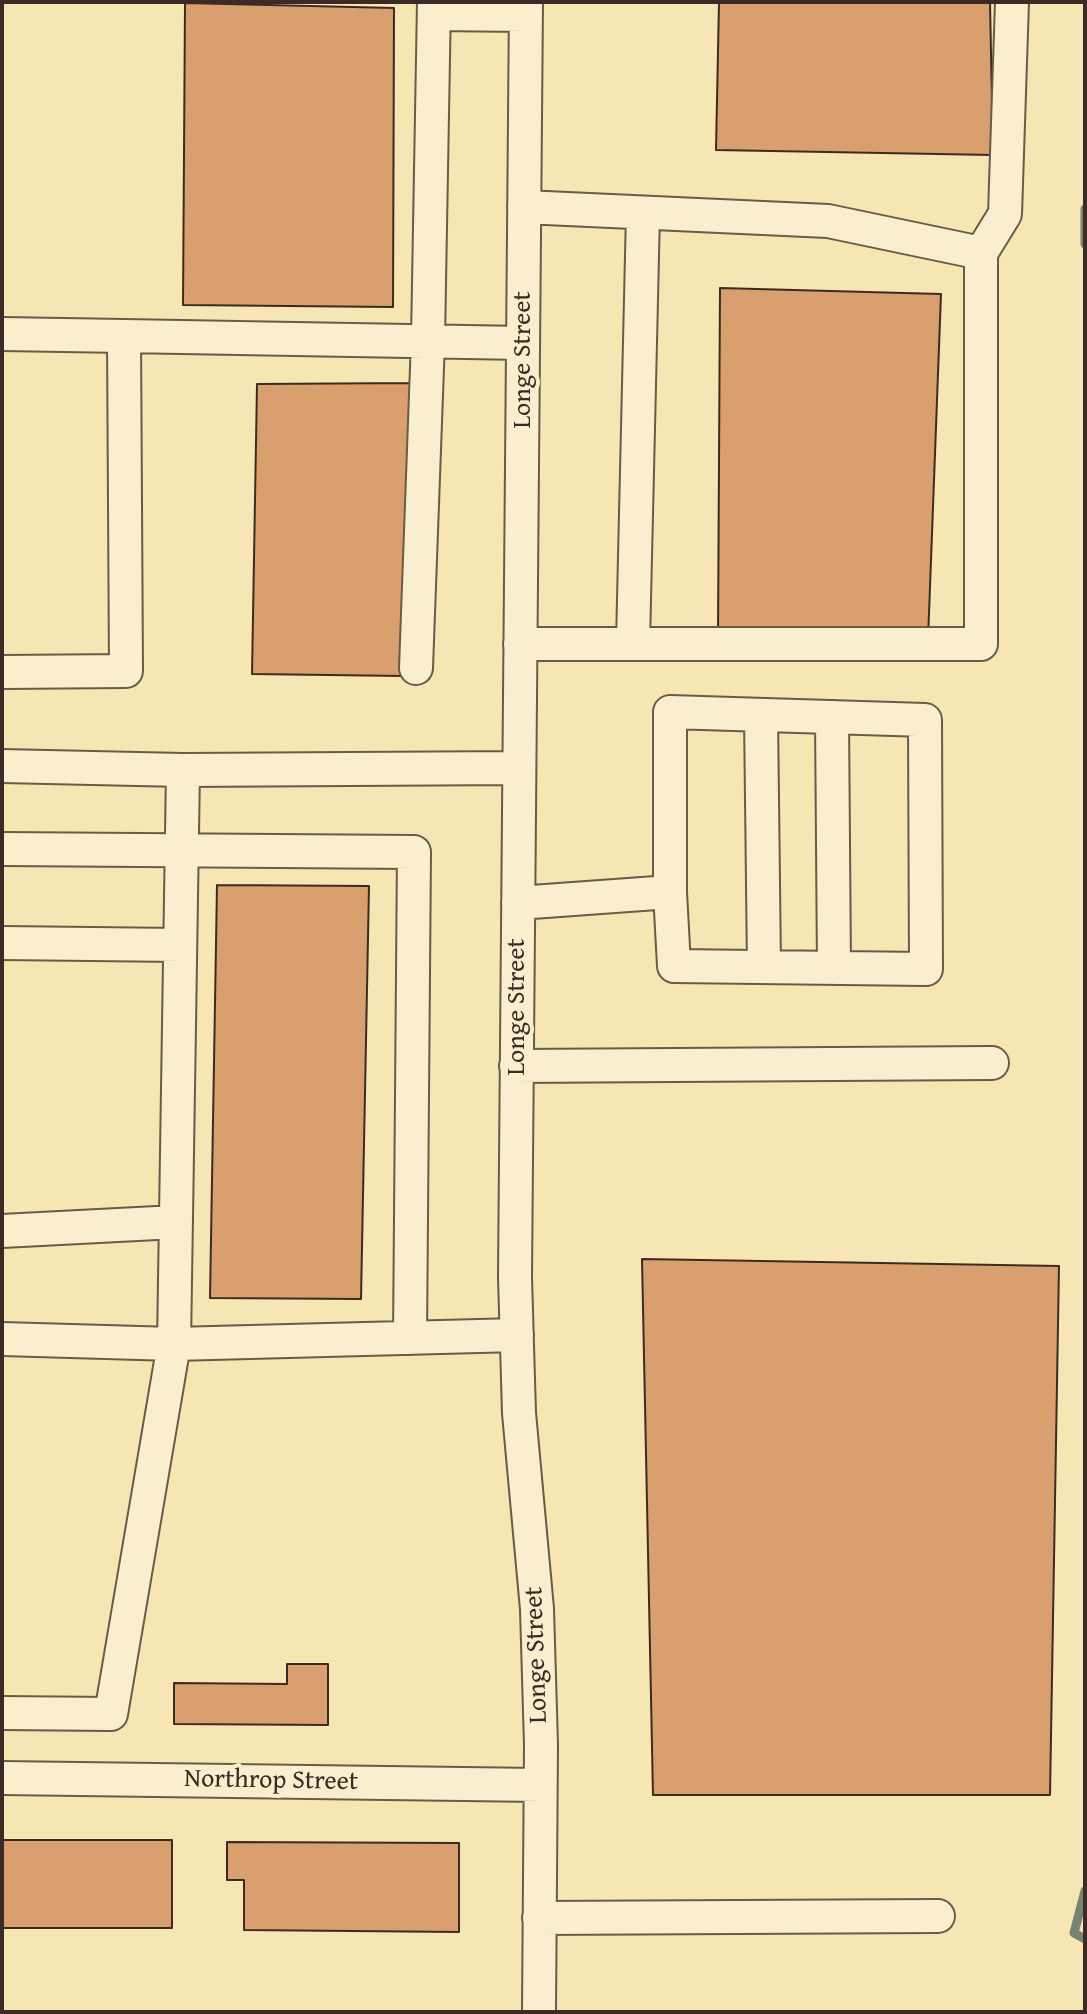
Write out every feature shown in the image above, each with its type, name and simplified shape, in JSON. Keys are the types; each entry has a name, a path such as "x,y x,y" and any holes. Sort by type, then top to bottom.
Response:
{"street":[{"path":"520,644 981,644 981,253 1005,214 1012,2"},
{"path":"416,668 428,340 434,8 526,9"},
{"name":"Longe Street","path":"526,9 517,768 517,1335 519,1413 537,1609 539,2012"},
{"path":"524,207 828,221 981,253"},
{"path":"633,643 643,213"},
{"path":"2,334 523,343"},
{"path":"2,672 126,671 124,336"},
{"path":"670,712 832,717 925,720 926,969 674,966 670,892 670,712"},
{"path":"761,715 764,967"},
{"path":"832,717 834,968"},
{"path":"2,766 183,770 517,768"},
{"path":"2,1713 111,1714 174,1344 183,770"},
{"path":"2,849 414,852 410,1338"},
{"path":"518,903 670,892"},
{"path":"2,943 180,945"},
{"path":"516,1066 992,1063"},
{"path":"2,1231 176,1222"},
{"path":"2,1339 174,1344 517,1335"},
{"name":"Northrop Street","path":"2,1778 540,1785"},
{"path":"539,1918 938,1916"}],"building":[{"path":"719,2 990,2 993,155 716,150"},
{"path":"185,3 394,8 393,307 183,305"},
{"path":"720,288 941,294 928,640 718,635"},
{"path":"413,383 404,676 252,674 257,384"},
{"path":"217,885 369,886 361,1299 210,1298"},
{"path":"642,1259 1059,1266 1050,1795 653,1795"},
{"path":"287,1664 328,1664 328,1725 174,1724 174,1683 287,1684"},
{"path":"2,1840 172,1840 172,1928 2,1928"},
{"path":"227,1842 459,1843 459,1932 244,1930 244,1880 227,1880"}],"waterway":[{"path":"1085,209 1085,244"},
{"path":"1085,1891 1074,1933 1085,1939"}]}
